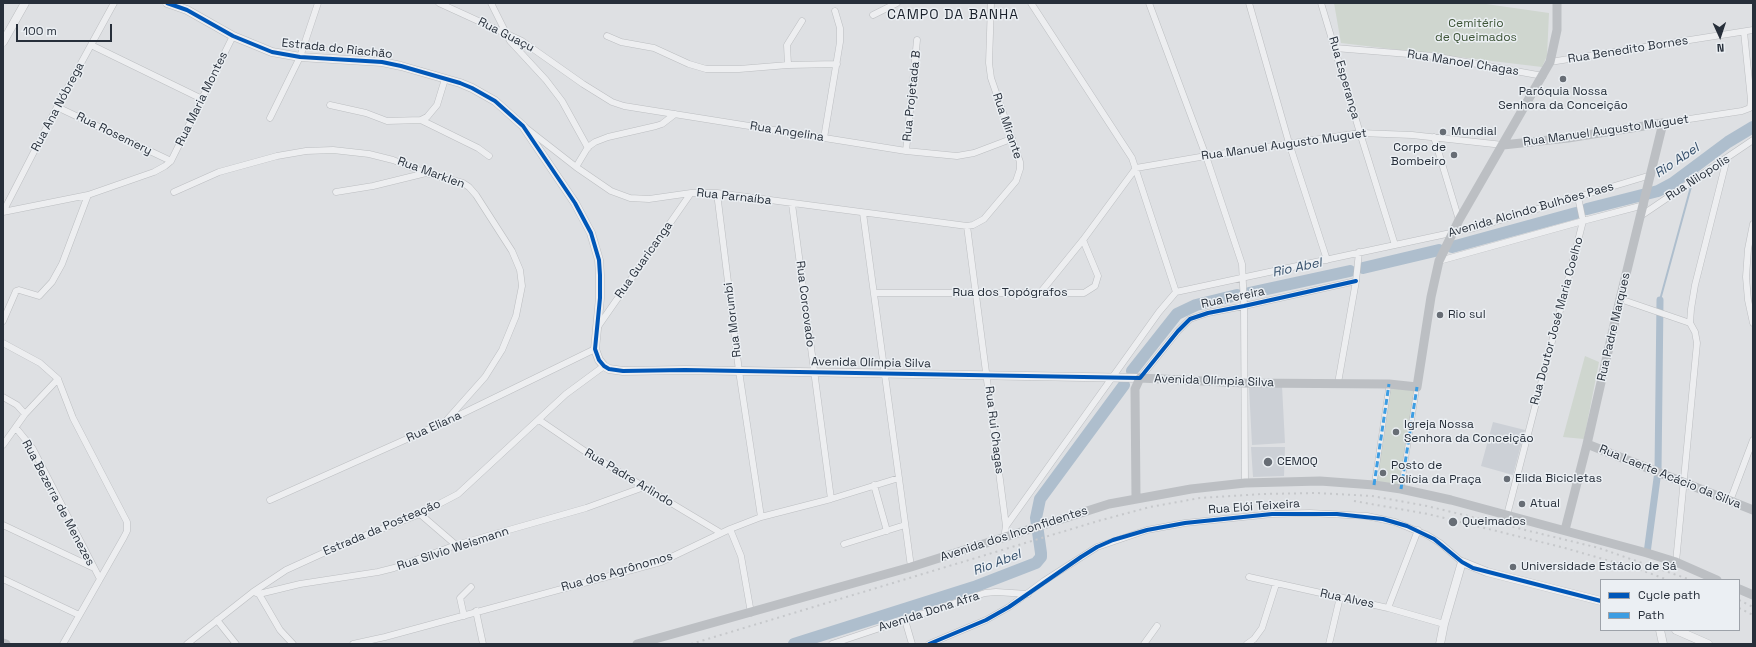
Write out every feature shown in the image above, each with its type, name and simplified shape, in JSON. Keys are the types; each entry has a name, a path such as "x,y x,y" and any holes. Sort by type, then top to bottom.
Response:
{"main road":[{"path":"1417,387 1431,297 1441,259 1459,220 1550,62 1557,30 1557,3"},
{"name":"Rua Manuel Augusto Muguet","path":"1503,145 1568,138 1663,123"},
{"name":"Rua Padre Marques","path":"1565,530 1587,444 1620,299 1642,215 1663,123"},
{"name":"Avenida Olímpia Silva","path":"1137,378 1245,383 1389,384 1417,387"},
{"name":"Rua Pereira","path":"1136,498 1135,390 1137,378"},
{"name":"Rua Laerte Acácio da Silva","path":"1587,444 1753,510"},
{"name":"Avenida dos Inconfidentes","path":"637,644 911,567 1004,538 1082,511 1136,498 1191,489 1245,483 1294,481 1374,485 1401,489 1451,500 1565,530 1676,562 1715,579"},
{"path":"1740,589 1753,595"}],"street":[{"path":"3,42 25,3"},
{"name":"Rua Ana Nóbrega","path":"3,212 57,107 114,3"},
{"name":"Estrada do Riachão","path":"167,3 187,10 233,36 261,48 300,57 382,62 401,66 445,78 472,88 495,101 523,126 575,203 591,233 599,260 600,275 600,298 595,349"},
{"path":"270,118 300,57 318,3"},
{"name":"Rua Guaçu","path":"438,3 522,41 569,75"},
{"path":"491,3 510,41 546,80 562,101 588,148"},
{"path":"873,15 897,3"},
{"name":"Rua Mirante","path":"967,226 978,223 984,219 1016,182 1020,175 1020,162 991,78 989,63 991,3"},
{"path":"1006,526 1117,377 1159,312 1176,292 1136,168 1127,150 1031,3"},
{"path":"1149,3 1206,156 1242,264 1244,278 1245,483"},
{"path":"1249,3 1289,143 1327,260"},
{"name":"Rua Esperança","path":"1322,3 1395,245"},
{"path":"824,138 837,64 840,34 835,11"},
{"path":"788,65 787,45 802,21"},
{"name":"Rua Benedito Bornes","path":"1550,62 1753,30"},
{"name":"Rua Manuel Augusto Muguet","path":"1663,123 1742,111 1750,108 1751,100 1744,32"},
{"name":"Rua Maria Montes","path":"171,161 233,36"},
{"path":"607,36 621,42 654,48 697,67 739,69 788,65 837,64"},
{"name":"Rua Projetada B","path":"906,151 917,40"},
{"path":"91,45 202,99"},
{"name":"Rua Manoel Chagas","path":"1335,48 1433,56 1543,76"},
{"name":"Rua Angelina","path":"569,75 619,104 906,151 962,157 1011,139"},
{"path":"330,105 366,113 387,121 421,120 428,117 437,105 445,78"},
{"name":"Rua Rosemery","path":"57,107 171,161"},
{"path":"576,167 588,148 600,139 662,124 675,114"},
{"path":"421,120 478,148 489,156"},
{"name":"Rua Parnaíba","path":"523,126 576,167 611,191 630,198 649,199 691,193 717,193 967,226"},
{"name":"Rua Manuel Augusto Muguet","path":"1136,168 1360,133 1386,133 1434,137 1503,145"},
{"path":"1434,137 1459,220"},
{"name":"Rua Nilopolis","path":"1642,215 1753,140"},
{"name":"Rua Marklen","path":"174,192 219,172 277,156 306,151 333,150 369,154 393,160 426,173 463,183 473,190 512,251 522,277 520,298 516,316 502,350 485,377 445,422"},
{"path":"1676,562 1697,343 1695,332 1690,323 1695,285 1727,158"},
{"path":"3,212 88,195 154,172 171,161"},
{"path":"1040,293 1083,240 1136,168"},
{"path":"336,192 373,186 426,173"},
{"name":"Avenida Alcindo Bulhões Paes","path":"1176,292 1327,260 1358,256 1395,245 1450,237 1474,228 1579,200 1650,178"},
{"name":"Rua Guaricanga","path":"597,328 691,193"},
{"name":"Rua Morumbi","path":"717,193 739,371 761,517"},
{"path":"3,321 16,291 19,290 39,296 52,282 63,260 88,195"},
{"name":"Rua Doutor José Maria Coelho","path":"1507,515 1583,219 1579,200"},
{"name":"Rua Corcovado","path":"792,204 831,499"},
{"name":"Avenida Alcindo Bulhões Paes","path":"1441,259 1583,219 1644,204"},
{"path":"863,213 911,567"},
{"path":"1753,224 1748,249 1746,277 1748,300 1753,323"},
{"name":"Rua Rui Chagas","path":"967,226 1006,526 1004,538"},
{"name":"Rua dos Topógrafos","path":"874,293 1084,293 1095,286 1098,276 1083,240"},
{"path":"1338,383 1357,279 1358,256"},
{"name":"Rua Pereira","path":"1137,378 1178,330 1190,319 1244,304 1357,279"},
{"path":"1620,299 1690,323"},
{"path":"3,343 40,363 58,378 73,418 127,522 127,531 63,644"},
{"path":"595,349 597,357 604,366"},
{"name":"Rua Eliana","path":"270,500 445,422 595,349"},
{"name":"Avenida Olímpia Silva","path":"604,366 616,371 814,372 1137,378"},
{"name":"Estrada da Posteação","path":"186,644 286,570 343,544 420,514 446,501 470,485 566,394 604,366"},
{"path":"3,445 25,414 58,378"},
{"path":"1374,485 1389,384"},
{"path":"1401,489 1417,387"},
{"path":"3,397 17,405 25,414"},
{"name":"Rua Padre Arlindo","path":"539,420 586,452 721,533"},
{"name":"Rua Bezerra de Menezes","path":"16,428 33,449 92,567 100,579"},
{"path":"1730,501 1753,440"},
{"name":"Rua dos Agrônomos","path":"353,644 464,616 476,611 661,562 721,533 761,517 831,499 899,478"},
{"path":"874,485 888,531"},
{"name":"Rua Silvio Weismann","path":"256,593 394,568 456,545 586,508 644,487"},
{"path":"420,514 456,545"},
{"name":"Rua Elói Teixeira","path":"929,644 986,620 1010,607 1044,581 1097,547 1147,530 1185,523 1272,514 1337,514 1382,519 1418,530 1440,543 1462,562 1487,572 1600,601"},
{"path":"3,525 92,567"},
{"path":"844,544 905,526"},
{"path":"730,529 744,567 751,613"},
{"path":"1388,608 1418,530"},
{"path":"1440,644 1444,624 1462,562"},
{"name":"Rua Alves","path":"1249,577 1388,608 1444,624"},
{"path":"3,579 79,615"},
{"path":"1247,644 1254,639 1262,628 1276,584"},
{"path":"464,616 460,605 460,598 471,587"},
{"name":"Avenida Dona Afra","path":"832,644 985,593 996,592 1028,594"},
{"path":"256,593 280,630 293,644"},
{"path":"1329,644 1340,597"},
{"path":"476,611 483,644"},
{"path":"217,620 236,644"},
{"path":"905,620 912,644"},
{"path":"1144,644 1157,626"},
{"path":"1662,644 1663,631"},
{"path":"1678,631 1708,644"}],"shaded area":[{"path":"1282,386 1285,443 1252,445 1249,387"},
{"path":"1493,422 1525,430 1513,475 1481,466"},
{"name":"CEMOQ","path":"1251,447 1285,447 1284,476 1253,477"}],"green space":[{"name":"Cemitério de Queimados","path":"1334,3 1479,3 1549,13 1547,56 1542,67 1341,43"},
{"path":"1585,356 1599,362 1584,439 1563,437"},
{"path":"1389,384 1417,387 1401,489 1374,485"}],"waterway":[{"name":"Rio Abel","path":"1587,209 1658,191 1673,183 1728,142 1753,127"},
{"name":"Rio Abel","path":"1693,177 1697,165"},
{"path":"1660,300 1692,183"},
{"name":"Rio Abel","path":"1452,247 1576,213"},
{"name":"Rio Abel","path":"1363,268 1439,250"},
{"name":"Rio Abel","path":"1249,293 1350,271"},
{"name":"Rio Abel","path":"1132,371 1177,314 1196,305 1237,295"},
{"path":"1647,553 1658,471 1660,300"},
{"name":"Rio Abel","path":"794,644 974,587 1036,563 1041,557 1036,518 1040,499 1124,385"}],"railway":[{"path":"691,644 1098,521 1150,507 1200,498 1262,494 1317,493 1372,496 1427,506 1599,548 1688,579"},
{"path":"1354,501 1428,514 1565,548 1641,570 1665,579"},
{"path":"1740,600 1753,607"},
{"path":"1740,608 1753,615"}],"marked path":[{"path":"1374,485 1389,384"},
{"path":"1401,489 1417,387"}],"cycle path":[{"path":"167,3 187,10 233,36 272,52 300,57 382,62 401,66 460,83 495,101 523,126 575,203 591,233 599,260 600,275 600,298 595,349 599,360 609,369 623,371 685,370 1140,378 1178,331 1190,319 1208,313 1356,281"},
{"path":"929,644 986,620 1009,607 1081,557 1097,547 1113,540 1147,530 1185,523 1272,514 1337,514 1383,519 1407,526 1434,539 1462,562 1473,568 1600,601"}],"place":[{"name":"Paróquia Nossa Senhora da Conceição","path":"1563,79"},
{"name":"Mundial","path":"1443,132"},
{"name":"Corpo de Bombeiro","path":"1454,155"},
{"name":"Rio sul","path":"1440,315"},
{"name":"Igreja Nossa Senhora da Conceição","path":"1396,432"},
{"name":"CEMOQ","path":"1268,462"},
{"name":"Posto de Polícia da Praça","path":"1383,473"},
{"name":"Elida Bicicletas","path":"1507,479"},
{"name":"Atual","path":"1522,504"},
{"name":"Queimados","path":"1453,522"},
{"name":"Universidade Estácio de Sá","path":"1513,567"}],"district":[{"name":"CAMPO DA BANHA","path":"953,15"}]}
